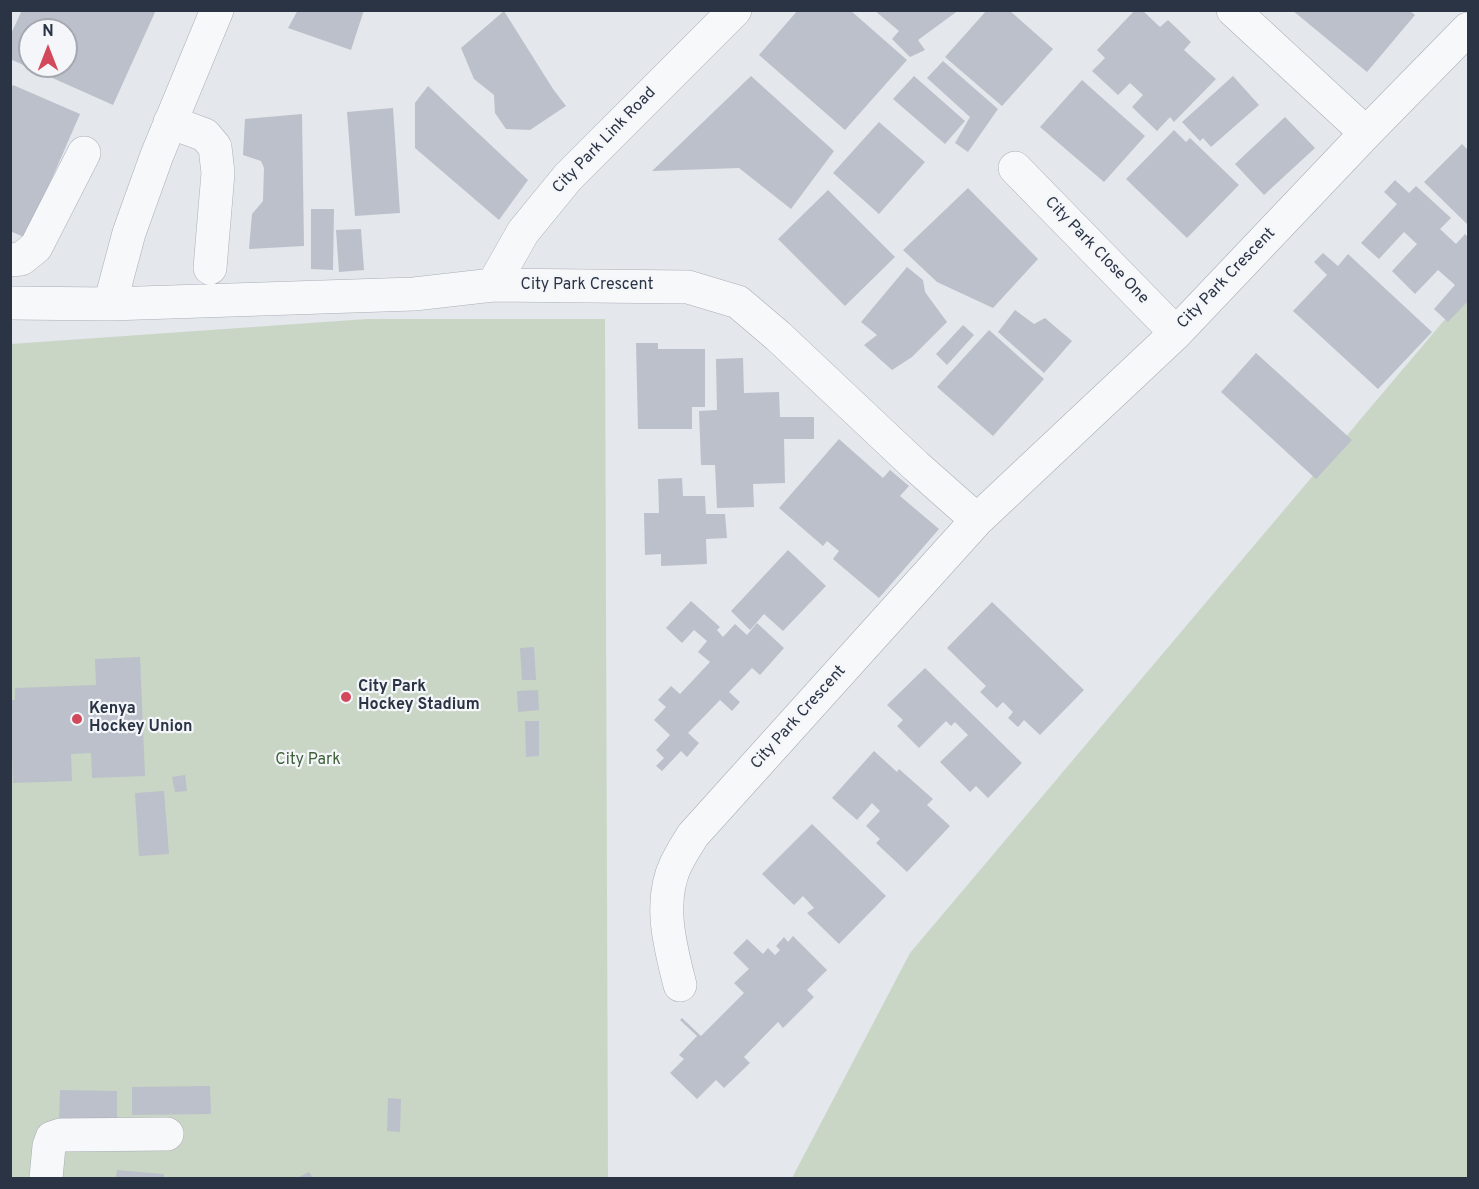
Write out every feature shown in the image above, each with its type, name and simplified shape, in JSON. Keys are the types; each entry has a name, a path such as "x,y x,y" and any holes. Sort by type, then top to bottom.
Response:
{"street":[{"path":"110,304 129,233 170,122 217,10"},
{"name":"City Park Link Road","path":"493,285 523,232 568,177 735,10"},
{"path":"1233,10 1366,133"},
{"name":"City Park Crescent","path":"680,985 670,944 666,914 675,865 693,835 977,520 1176,333 1468,29"},
{"path":"170,122 205,135 215,147 218,173 210,268"},
{"path":"10,260 21,259 36,247 84,153"},
{"name":"City Park Close One","path":"1015,168 1176,333"},
{"name":"City Park Crescent","path":"10,303 110,304 414,294 493,285 688,286 738,302 778,336 977,520"},
{"path":"46,1179 49,1146 52,1138 62,1135 167,1134"}],"green space":[{"path":"1468,292 1468,1178 792,1178 910,953"},
{"name":"City Park","path":"367,319 605,319 608,1178 11,1178 11,344"}],"building":[{"path":"22,10 156,10 113,105 53,78 78,78 78,18 18,18"},
{"path":"298,10 364,10 351,50 288,28"},
{"path":"798,10 850,10 907,60 845,130 759,55"},
{"path":"874,10 959,10 918,40 925,50 910,57 892,39 899,31"},
{"path":"987,10 1009,10 1053,49 1002,106 945,57"},
{"path":"1135,10 1142,10 1160,27 1168,20 1191,42 1184,50 1216,79 1174,122 1170,117 1157,131 1132,107 1143,95 1130,83 1118,95 1092,71 1105,58 1097,50"},
{"path":"1292,10 1409,10 1415,15 1367,72"},
{"path":"504,11 566,106 530,130 506,129 495,113 494,95 474,79 461,48"},
{"path":"18,19 18,63 10,59 10,36"},
{"path":"943,61 998,109 968,152 955,143 970,117 927,78"},
{"path":"751,76 834,151 791,209 739,168 652,171"},
{"path":"914,76 965,121 945,144 893,99"},
{"path":"1233,76 1259,105 1211,147 1203,138 1200,141 1182,122"},
{"path":"1082,80 1145,136 1104,182 1040,127"},
{"path":"13,85 80,114 26,238 10,231 10,90"},
{"path":"428,86 528,180 499,220 415,148 415,103"},
{"path":"393,108 400,213 355,216 347,112"},
{"path":"302,114 304,246 249,249 252,214 263,201 264,168 261,161 243,155 245,119"},
{"path":"1285,117 1315,148 1264,195 1235,164"},
{"path":"879,122 925,162 879,214 833,173"},
{"path":"1174,130 1186,142 1190,138 1239,185 1187,238 1126,179"},
{"path":"1462,144 1468,150 1468,225 1424,182"},
{"path":"1395,180 1409,193 1416,186 1451,218 1440,229 1456,244 1465,234 1468,237 1468,301 1448,322 1434,309 1455,285 1438,270 1415,294 1392,271 1417,244 1404,232 1379,259 1361,243 1397,204 1384,192"},
{"path":"968,188 1038,259 993,308 937,282 903,250"},
{"path":"828,190 895,257 845,306 778,239"},
{"path":"311,209 334,209 333,270 311,269"},
{"path":"361,229 364,270 339,272 336,230"},
{"path":"1323,253 1338,266 1348,254 1432,332 1378,389 1293,311 1327,275 1314,262"},
{"path":"907,267 923,280 925,292 947,322 912,357 892,370 864,345 877,335 861,322"},
{"path":"1015,310 1034,324 1045,318 1072,341 1044,373 998,332"},
{"path":"963,325 974,335 947,365 936,354"},
{"path":"989,330 1044,379 993,436 937,387"},
{"path":"636,343 658,343 658,349 705,349 705,407 692,407 692,429 638,429"},
{"path":"1256,353 1352,440 1316,479 1221,392"},
{"path":"743,358 744,393 779,392 780,417 814,417 814,439 784,439 785,483 753,484 754,507 717,508 715,465 701,465 699,411 717,410 716,359"},
{"path":"839,439 883,478 890,470 909,486 900,496 939,529 879,598 833,559 839,551 827,541 823,546 779,508"},
{"path":"682,478 683,496 705,496 706,514 725,514 727,538 706,539 707,564 661,566 661,554 645,555 644,513 659,513 658,479"},
{"path":"788,550 826,586 783,631 764,614 750,630 731,611"},
{"path":"691,601 720,627 717,630 723,637 735,624 747,635 757,623 784,648 760,675 752,668 729,692 740,702 732,711 720,700 688,733 699,743 687,757 681,751 662,771 656,766 664,758 656,750 670,735 654,720 666,707 658,700 671,686 680,694 710,662 698,652 707,641 694,630 682,643 666,628"},
{"path":"992,602 1084,690 1040,735 1024,720 1018,727 1008,718 1013,712 1003,702 997,708 980,692 986,686 947,648"},
{"path":"534,647 536,680 522,680 520,648"},
{"name":"Kenya Hockey Union","path":"140,657 145,776 92,778 91,753 71,754 72,781 13,783 10,700 15,700 15,688 96,685 95,659"},
{"path":"925,668 1022,763 988,798 976,786 970,792 940,762 968,735 955,722 951,726 946,721 919,748 897,726 903,720 887,705"},
{"path":"538,690 539,710 518,712 517,691"},
{"path":"525,721 539,721 539,756 526,757"},
{"path":"874,751 897,772 899,769 933,799 927,805 950,826 907,872 876,843 880,839 866,826 880,811 872,803 857,820 832,798"},
{"path":"185,775 187,791 175,792 172,777"},
{"path":"164,791 169,854 139,856 135,793"},
{"path":"812,824 886,896 839,944 807,913 814,908 803,896 794,905 762,874"},
{"path":"793,936 827,970 807,990 814,997 783,1028 778,1022 744,1057 750,1063 724,1088 716,1080 697,1099 670,1073 684,1059 679,1055 697,1036 680,1020 682,1018 701,1036 744,993 734,983 749,969 733,953 747,939 763,954 768,948 775,955 780,950 776,946 784,937 788,942"},
{"path":"210,1086 211,1114 132,1115 132,1087"},
{"path":"60,1090 117,1091 117,1119 59,1118"},
{"path":"388,1098 401,1099 400,1132 387,1131"},
{"path":"117,1170 164,1174 164,1178 116,1178"},
{"path":"309,1172 313,1178 297,1178"}],"place":[{"name":"City Park Hockey Stadium","path":"346,697"},
{"name":"Kenya Hockey Union","path":"77,719"}]}
